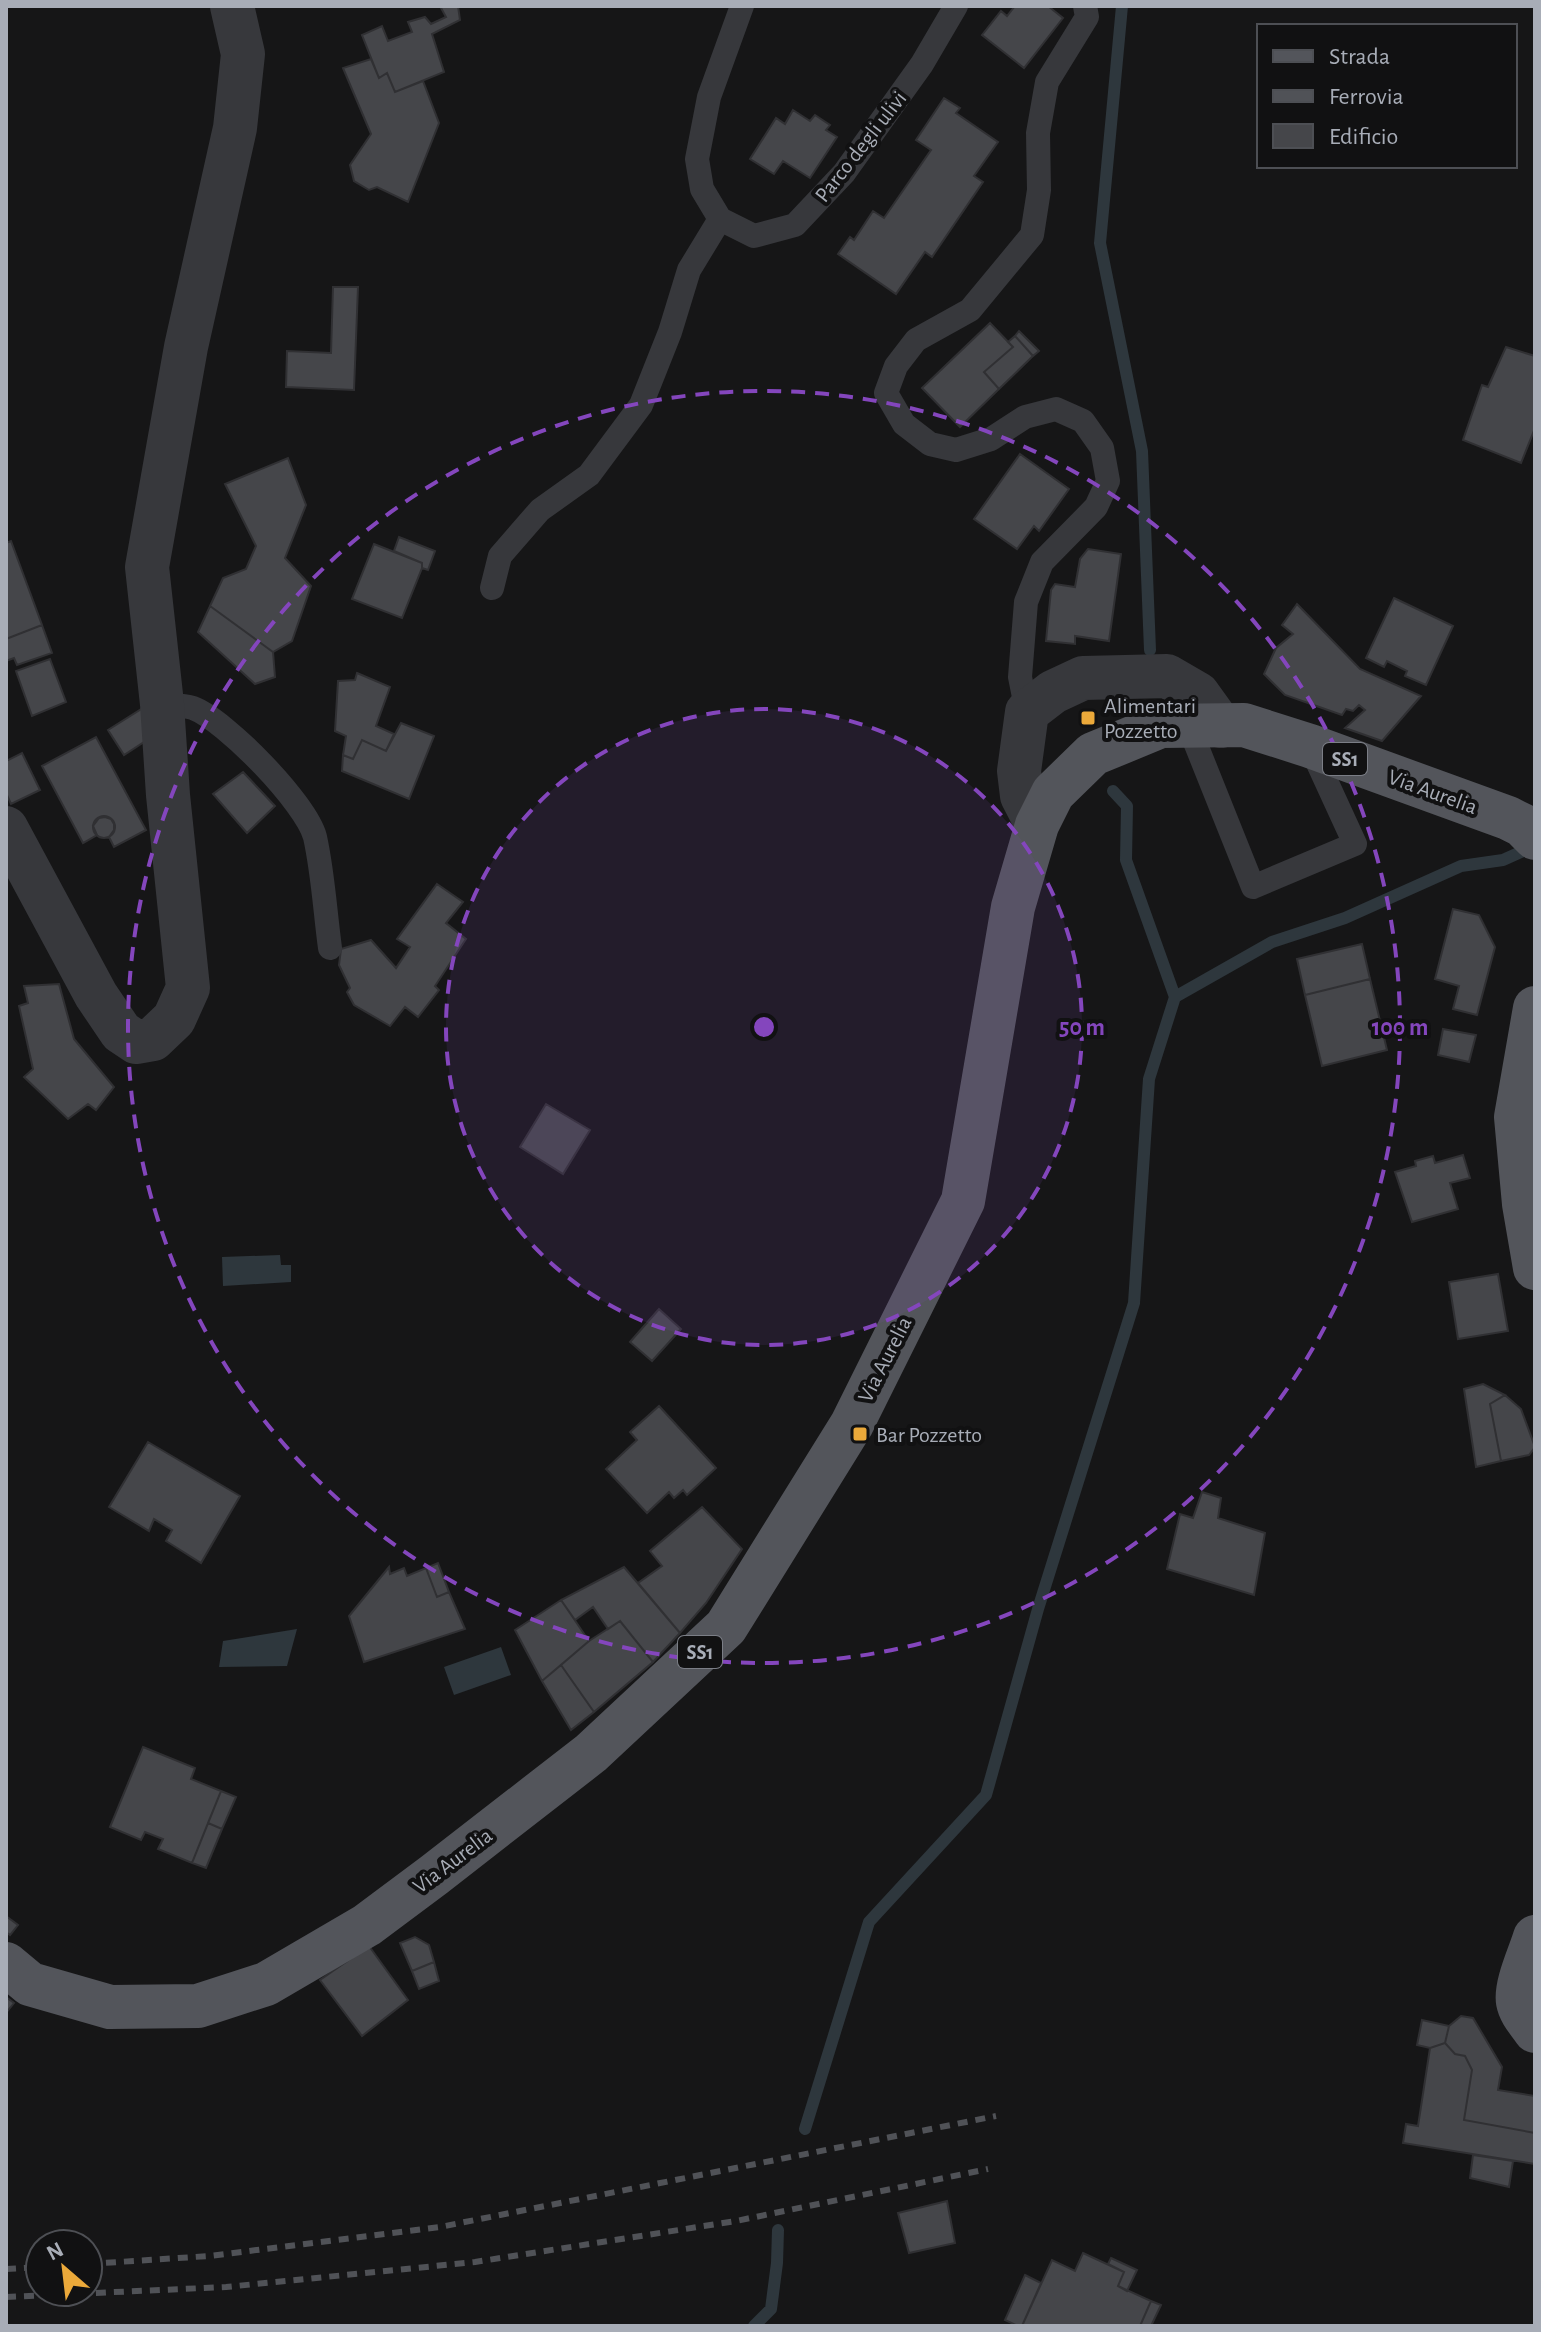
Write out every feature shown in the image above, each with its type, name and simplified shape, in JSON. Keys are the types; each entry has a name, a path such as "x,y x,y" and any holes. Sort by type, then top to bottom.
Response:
{"main road":[{"name":"Via Aurelia","path":"6,1964 30,1984 110,2007 198,2006 266,1984 367,1925 482,1838 591,1753 726,1627 852,1424 963,1201 1013,907 1037,825 1053,793 1093,754 1191,726 1244,725 1310,746 1529,832"},
{"path":"1535,1008 1516,1117 1524,1204 1535,1268"},
{"path":"1535,1937 1518,1992 1518,2003 1535,2031"}],"street":[{"path":"6,828 104,1008 121,1032 136,1042 153,1039 174,1019 188,988 147,567 186,347 235,128 243,54 232,6"},
{"path":"1037,825 1022,796 1019,771 1027,712 1053,692 1083,678 1167,676 1198,694 1191,726"}],"lane":[{"path":"492,588 500,556 540,510 589,475 641,405 670,332 689,270 720,219 702,189 697,159 709,97 742,6"},
{"name":"Parco degli ulivi","path":"720,219 754,236 795,225 844,173 922,64 956,6"},
{"path":"1027,712 1020,677 1026,602 1042,562 1096,507 1108,481 1102,448 1083,421 1056,409 1025,417 991,439 956,450 930,444 904,424 886,393 896,366 916,340 970,310 1032,235 1039,190 1038,133 1047,82 1087,17 1085,6"},
{"path":"162,704 192,708 211,719 291,794 314,834 330,948"},
{"path":"1191,726 1253,887 1355,844 1310,746"}],"shaded area":[{"path":"280,1255 281,1265 291,1265 291,1282 223,1286 222,1257"},
{"path":"297,1629 287,1666 219,1667 223,1641"},
{"path":"501,1647 511,1675 454,1695 444,1667"}],"building":[{"path":"440,6 458,6 460,20 432,34 444,72 395,92 387,73 379,78 362,35 382,26 388,41 412,32 408,22 425,17 431,24 446,17"},
{"path":"1015,6 1048,6 1063,18 1024,68 982,35 1001,11 1007,16"},
{"path":"371,59 379,78 387,73 395,92 423,81 439,123 408,202 377,187 369,190 354,181 350,165 371,134 343,68"},
{"path":"944,98 960,108 956,113 998,142 974,176 983,182 932,257 925,252 896,294 838,254 850,237 854,240 873,211 884,218 931,150 916,140"},
{"path":"793,110 810,121 815,115 830,125 826,130 837,137 810,178 783,161 774,174 750,159 776,118 785,124"},
{"path":"333,287 358,287 354,390 286,387 287,351 331,353"},
{"path":"990,323 1013,347 984,372 999,389 960,427 922,388"},
{"path":"1019,331 1039,351 1033,356 1015,336"},
{"path":"1015,336 1033,356 999,389 984,372 1013,347 1008,342"},
{"path":"1506,347 1535,356 1535,428 1521,463 1463,440 1482,385 1488,387"},
{"path":"1020,454 1069,489 1039,531 1034,526 1017,549 974,519"},
{"path":"288,458 306,505 285,558 311,586 292,641 273,652 210,606 223,578 246,569 256,546 225,484"},
{"path":"399,537 435,551 428,570 422,568 422,563 394,551"},
{"path":"11,541 42,625 6,639 6,543"},
{"path":"374,544 422,563 402,618 352,599"},
{"path":"1088,549 1121,554 1109,641 1075,636 1075,644 1046,641 1051,590 1055,584 1075,587 1080,559"},
{"path":"1394,598 1453,626 1426,685 1405,676 1407,671 1387,661 1384,667 1366,658"},
{"path":"1297,604 1360,669 1421,696 1382,741 1345,728 1365,710 1359,705 1353,711 1346,709 1342,715 1285,695 1264,674 1276,648 1293,634 1282,625"},
{"path":"210,606 273,652 275,677 255,684 198,632"},
{"path":"42,625 52,653 17,665 14,658 6,661 6,639"},
{"path":"50,659 66,702 32,716 16,671"},
{"path":"357,673 390,687 376,726 394,734 386,751 362,740 353,759 343,755 346,736 335,731 338,681 355,680"},
{"path":"143,708 147,740 124,755 108,730"},
{"path":"401,723 434,736 409,799 342,771 343,755 353,759 362,740 386,751"},
{"path":"96,737 146,830 114,847 109,837 114,824 105,817 99,818 93,826 97,835 83,843 42,766"},
{"path":"22,753 40,790 11,804 6,793 6,761"},
{"path":"243,772 275,806 247,833 213,794"},
{"path":"104,816 115,827 104,838 93,827"},
{"path":"437,884 463,902 446,923 466,939 435,986 439,990 418,1017 405,1007 390,1026 354,1005 339,965 341,949 371,940 396,968 410,947 397,939"},
{"path":"1453,909 1479,915 1495,947 1477,1015 1453,1009 1459,986 1435,979"},
{"path":"1362,944 1370,979 1305,995 1297,959"},
{"path":"1370,979 1387,1050 1322,1066 1305,995"},
{"path":"59,984 74,1039 114,1087 96,1110 88,1104 68,1119 24,1077 33,1069 19,1006 28,1003 24,986"},
{"path":"1443,1029 1476,1035 1469,1062 1438,1055"},
{"path":"546,1104 590,1130 563,1174 520,1147"},
{"path":"1463,1155 1470,1178 1450,1183 1458,1209 1412,1222 1395,1172 1416,1166 1415,1161 1433,1156 1435,1163"},
{"path":"1498,1274 1508,1331 1458,1339 1449,1282"},
{"path":"659,1309 681,1329 652,1361 630,1342"},
{"path":"1483,1384 1505,1395 1490,1404 1501,1461 1476,1467 1464,1389"},
{"path":"1505,1395 1521,1409 1535,1447 1529,1455 1501,1461 1490,1404"},
{"path":"659,1406 716,1468 687,1495 683,1490 674,1498 669,1492 647,1513 606,1469 637,1440 630,1432"},
{"path":"148,1442 240,1496 201,1563 166,1541 172,1530 154,1519 149,1531 109,1507"},
{"path":"1202,1492 1221,1498 1218,1518 1265,1533 1254,1595 1167,1569 1180,1514 1193,1518"},
{"path":"702,1507 742,1549 706,1603 680,1633 638,1583 662,1566 650,1551"},
{"path":"438,1563 449,1592 437,1597 426,1568"},
{"path":"389,1567 390,1574 404,1568 407,1576 426,1568 437,1597 449,1592 465,1629 364,1662 349,1616"},
{"path":"624,1567 680,1633 653,1662 620,1621 608,1629 593,1607 575,1620 561,1600"},
{"path":"561,1600 589,1641 542,1681 515,1630"},
{"path":"620,1621 653,1662 594,1712 561,1665 589,1641"},
{"path":"561,1665 594,1712 571,1730 542,1681"},
{"path":"143,1747 195,1768 191,1779 221,1791 192,1863 158,1849 163,1839 145,1832 141,1840 110,1827"},
{"path":"221,1791 236,1797 222,1829 208,1823"},
{"path":"208,1823 222,1829 206,1868 192,1863"},
{"path":"6,1916 18,1925 10,1935 6,1932"},
{"path":"415,1937 429,1945 434,1962 412,1971 400,1943"},
{"path":"369,1946 408,2000 362,2036 320,1980"},
{"path":"434,1962 439,1981 419,1989 412,1971"},
{"path":"6,1997 14,2003 6,2013"},
{"path":"1461,2016 1473,2018 1502,2067 1498,2090 1535,2096 1535,2133 1464,2120 1472,2070 1465,2056 1455,2054 1445,2043 1449,2026"},
{"path":"1422,2020 1449,2026 1445,2043 1430,2048 1417,2045"},
{"path":"1445,2043 1455,2054 1465,2056 1472,2070 1464,2120 1535,2133 1535,2164 1403,2143 1406,2124 1418,2126 1430,2048"},
{"path":"1473,2155 1513,2161 1509,2187 1470,2178"},
{"path":"947,2201 955,2243 909,2253 898,2213"},
{"path":"1083,2253 1124,2272 1118,2286 1151,2301 1140,2326 1022,2326 1052,2260 1075,2271"},
{"path":"1111,2258 1137,2270 1127,2291 1118,2286 1124,2272 1108,2264"},
{"path":"1025,2275 1041,2283 1022,2326 1018,2326 1005,2320"},
{"path":"1151,2301 1161,2305 1151,2326 1140,2326"}],"waterway":[{"path":"1122,6 1100,243 1142,451 1150,650"},
{"path":"805,2129 869,1922 986,1795 1038,1609 1134,1303 1149,1079 1175,997 1126,860 1127,806 1113,791"},
{"path":"1175,997 1272,942 1345,918 1461,866 1503,860 1532,847"},
{"path":"754,2326 771,2309 778,2230"}],"railway":[{"path":"104,2263 209,2256 440,2227 996,2116"},
{"path":"6,2297 226,2287 475,2262 736,2221 988,2169"},
{"path":"6,2269 24,2268"}],"place":[{"name":"Alimentari Pozzetto","path":"1088,718"},
{"name":"Bar Pozzetto","path":"860,1434"}]}
